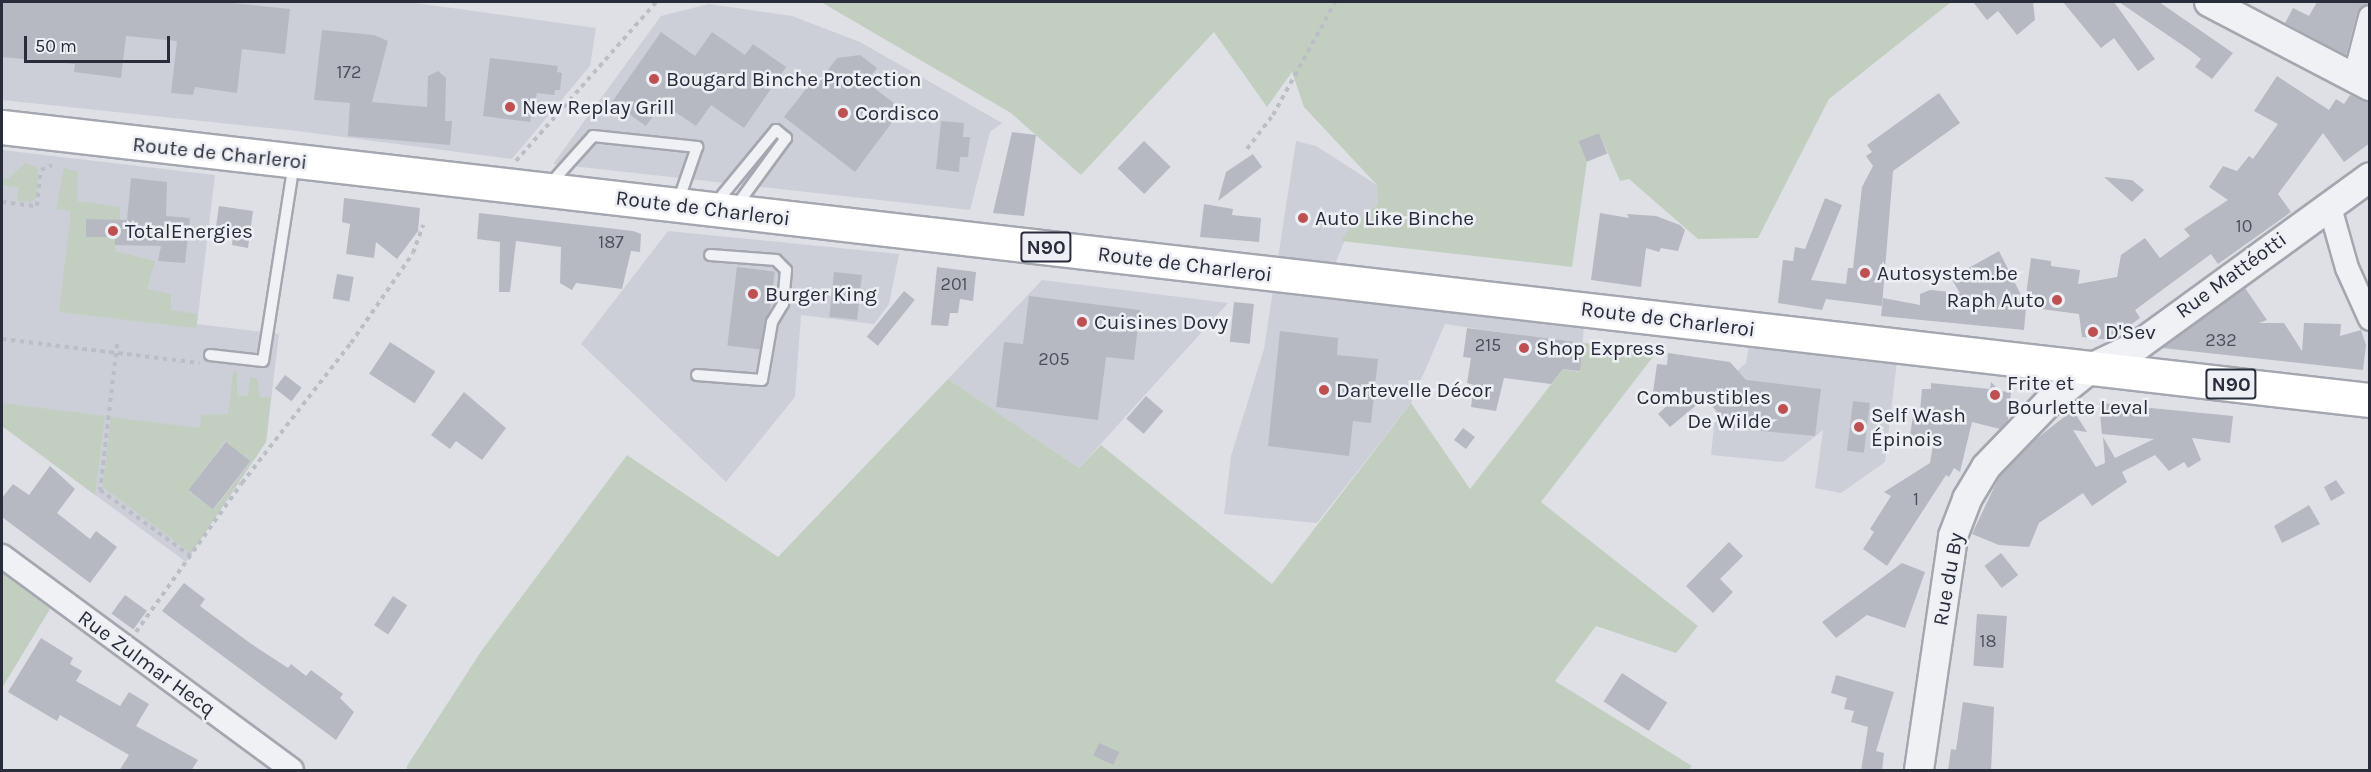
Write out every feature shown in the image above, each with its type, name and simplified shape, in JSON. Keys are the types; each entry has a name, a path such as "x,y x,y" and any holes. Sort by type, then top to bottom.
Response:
{"main road":[{"name":"Route de Charleroi","path":"2,127 2370,400"}],"street":[{"path":"2209,2 2362,83 2370,16"},
{"name":"Rue Mattéotti","path":"2091,368 2139,345 2329,204 2370,177"},
{"path":"2329,204 2348,268 2370,319"},
{"name":"Rue du By","path":"1918,771 1950,554 1967,499 2000,452 2048,403 2091,368"},
{"name":"Rue Zulmar Hecq","path":"2,556 292,771"}],"lane":[{"path":"776,130 786,138 722,210 776,130"},
{"path":"545,190 592,136 697,147 677,205"},
{"path":"209,359 263,361 295,161"},
{"path":"698,375 762,380 772,322 783,304 786,270 776,260 710,255"}],"path":[{"path":"495,184 656,2"},
{"path":"1247,149 1273,115 1335,2"},
{"path":"2,202 37,206 41,170 52,165"},
{"path":"125,647 192,557 242,483 351,343 413,253 423,225"},
{"path":"2,339 116,353 209,359"},
{"path":"117,344 100,490 192,557"}],"shaded area":[{"path":"2,2 408,2 596,28 590,66 512,159 297,131 2,100"},
{"path":"709,4 792,16 860,42 1002,123 990,132 970,210 553,164 661,16"},
{"path":"1296,141 1316,146 1377,185 1378,204 1350,227 1335,264 1585,304 1581,372 1563,369 1512,334 1445,324 1411,403 1317,523 1224,514 1231,456 1264,349"},
{"path":"2,150 215,175 197,324 279,334 266,442 186,562 2,426"},
{"path":"668,231 899,254 889,304 874,324 801,315 795,397 726,482 581,344"},
{"path":"1042,280 1228,303 1079,468 948,379"},
{"path":"1749,346 1897,361 1885,462 1841,493 1815,488 1823,430 1783,462 1711,455 1718,388 1746,363"}],"green space":[{"path":"821,2 1951,2 1829,99 1758,238 1698,239 1629,179 1620,181 1599,133 1580,142 1587,161 1572,267 1341,241 1350,227 1378,204 1377,185 1304,107 1292,72 1267,107 1214,32 1081,175 1011,113"},
{"path":"25,163 38,168 36,198 31,202 17,201 18,187 2,185 2,178 8,179"},
{"path":"64,168 78,172 77,201 120,207 120,220 86,219 86,237 115,237 115,251 155,261 147,289 171,294 171,310 198,314 196,328 59,312 71,211 56,209"},
{"path":"1583,343 1659,349 1541,502 1698,626 1676,653 1596,626 1555,681 1692,766 1688,770 407,770 407,766 482,650 627,455 778,557 948,379 1079,468 1101,445 1272,584 1411,403 1470,489 1563,369 1580,372"},
{"path":"237,371 237,395 248,396 250,378 257,378 260,397 271,398 266,442 191,553 103,487 111,417 200,428 201,415 228,414 233,372","holes":["225,441 251,461 214,510 188,491"]},
{"path":"2,403 105,416 95,495 2,426"},
{"path":"2,573 50,609 2,688"}],"building":[{"path":"2,2 221,2 290,9 285,54 242,49 237,93 195,87 193,95 171,93 177,41 126,36 121,78 74,72 75,64 2,57"},
{"path":"1973,2 2033,2 2035,20 2017,35 1998,11 1987,20"},
{"path":"2063,2 2114,2 2155,59 2138,71 2114,38 2101,48"},
{"path":"2119,2 2159,2 2233,53 2212,79 2195,67 2201,59"},
{"path":"2317,2 2370,2 2357,13 2346,55 2285,23 2293,8 2309,16"},
{"path":"322,30 374,35 388,41 372,102 427,107 428,76 438,71 446,78 445,121 452,121 450,145 348,136 350,103 314,100"},
{"path":"661,32 695,56 712,32 745,55 753,44 786,67 744,128 711,105 696,126 662,103 646,126 612,102"},
{"name":"Cordisco","path":"860,55 877,68 866,82 902,109 855,172 784,117 810,84 815,87 837,58"},
{"path":"490,58 558,66 557,72 562,73 560,90 555,90 554,95 537,93 530,122 483,116"},
{"path":"2277,76 2329,110 2336,99 2344,104 2350,95 2370,103 2370,143 2344,162 2323,133 2278,194 2291,212 2218,264 2211,254 2135,310 2140,318 2110,340 2082,337 2079,314 2026,307 2024,330 1881,316 1883,298 1920,305 1920,294 1930,290 1960,293 1951,278 1999,251 2025,303 2031,258 2051,261 2051,266 2080,270 2078,284 2117,277 2121,255 2145,238 2160,258 2190,236 2184,229 2228,200 2209,187 2223,166 2237,171 2249,156 2253,159 2278,124 2254,111"},
{"path":"1939,93 1960,123 1893,171 1882,306 1826,299 1822,310 1778,303 1783,260 1793,261 1795,247 1805,249 1825,198 1842,205 1811,280 1846,284 1848,268 1853,268 1862,187 1873,166 1866,156 1872,152 1867,145"},
{"path":"941,121 964,123 963,137 970,137 968,157 960,157 959,172 936,169"},
{"path":"1012,132 1036,135 1024,216 993,213"},
{"path":"1599,133 1607,153 1587,162 1579,141"},
{"path":"1144,141 1171,167 1144,194 1118,168"},
{"path":"1253,154 1262,167 1218,201 1226,172"},
{"path":"2104,177 2132,180 2144,190 2132,202"},
{"name":"TotalEnergies","path":"131,178 167,182 166,216 190,218 185,263 158,261 161,246 115,245 115,237 86,237 86,219 127,220"},
{"path":"344,198 420,208 418,231 397,259 376,242 374,258 346,254 350,224 342,222"},
{"path":"1204,204 1233,209 1232,215 1261,218 1259,242 1200,237"},
{"path":"219,206 253,211 248,248 232,245 233,236 215,233"},
{"path":"479,213 633,231 641,234 640,252 631,251 622,289 576,283 572,290 560,283 561,247 516,241 510,292 499,292 500,242 477,239"},
{"path":"1600,213 1629,218 1627,214 1656,216 1680,225 1685,230 1678,251 1661,248 1659,252 1646,248 1641,287 1591,280"},
{"name":"Burger King","path":"737,267 775,272 765,350 727,345"},
{"path":"937,267 976,272 973,301 960,299 958,313 950,313 948,326 931,325"},
{"path":"834,272 862,275 857,320 829,317"},
{"path":"337,274 354,277 349,302 333,299"},
{"path":"2245,288 2267,320 2259,323 2284,323 2302,351 2304,323 2341,324 2340,336 2361,330 2366,345 2363,370 2162,348"},
{"path":"904,291 915,300 878,346 867,337"},
{"path":"1029,296 1140,310 1134,360 1106,357 1098,420 996,407 1004,342 1023,344"},
{"path":"1234,302 1254,304 1250,344 1230,342"},
{"path":"1467,328 1583,343 1580,371 1563,369 1551,384 1504,378 1496,411 1471,407 1474,385 1467,383 1471,358 1463,357"},
{"name":"Dartevelle Décor","path":"1280,331 1338,338 1337,355 1378,359 1371,423 1353,421 1349,456 1268,446"},
{"path":"390,342 435,371 415,403 369,374"},
{"path":"1668,353 1730,362 1746,380 1821,389 1815,436 1731,428 1705,398 1670,427 1658,414 1679,395 1653,392 1657,364 1667,365"},
{"path":"285,375 302,388 292,401 275,389"},
{"path":"1991,382 2000,391 2011,392 2008,420 2000,429 1972,422 1960,472 1954,468 1949,477 1946,475 1887,566 1863,549 1874,532 1870,529 1891,496 1884,492 1930,463 1934,439 1910,435 1914,410 1920,411 1922,389 1931,389 1931,383 1990,389"},
{"path":"464,392 506,428 482,460 456,441 450,449 431,435"},
{"path":"1146,396 1163,411 1144,434 1126,419"},
{"name":"Self Wash Épinois","path":"1853,401 1870,403 1864,453 1847,451"},
{"path":"2099,403 2233,416 2230,443 2192,438 2201,460 2188,468 2184,462 2169,471 2155,455 2122,472 2127,482 2092,506 2083,493 2039,523 2029,547 1999,545 1972,534 1999,477 2036,439 2073,410 2087,432 2073,430 2096,467 2105,463 2103,437 2115,458 2154,439 2102,434"},
{"path":"1463,428 1475,437 1466,449 1454,440"},
{"path":"226,442 250,461 213,509 188,490"},
{"path":"50,466 75,489 57,513 90,539 96,531 117,547 90,583 2,517 2,498 13,484 29,495"},
{"path":"2336,480 2345,493 2331,501 2324,487"},
{"path":"2309,505 2320,524 2282,543 2274,526"},
{"path":"1729,542 1743,556 1720,579 1733,592 1713,613 1686,586"},
{"path":"2001,553 2018,575 2002,588 1984,566"},
{"path":"1902,563 1925,572 1905,628 1867,615 1836,638 1822,622"},
{"path":"184,583 205,599 200,606 250,643 288,668 291,664 306,676 311,670 343,694 340,698 354,712 336,740 162,611"},
{"path":"125,595 147,611 133,629 111,614"},
{"path":"393,596 407,605 388,635 374,625"},
{"path":"1977,614 2007,616 2003,668 1973,666"},
{"path":"41,638 73,658 70,664 82,671 76,681 120,706 129,692 149,704 136,726 198,760 191,771 119,771 129,755 60,715 57,721 8,692"},
{"path":"1622,673 1667,702 1649,731 1603,702"},
{"path":"1836,675 1894,692 1876,751 1884,753 1882,771 1861,771 1868,727 1851,722 1854,711 1844,709 1847,698 1831,693"},
{"path":"1963,702 1994,707 1991,771 1948,771 1951,749 1956,750"},
{"path":"1099,743 1119,752 1113,765 1093,756"}],"place":[{"name":"Bougard Binche Protection","path":"654,79"},
{"name":"New Replay Grill","path":"510,107"},
{"name":"Cordisco","path":"843,113"},
{"name":"Auto Like Binche","path":"1303,218"},
{"name":"TotalEnergies","path":"113,231"},
{"name":"Autosystem.be","path":"1865,273"},
{"name":"Burger King","path":"753,294"},
{"name":"Raph Auto","path":"2057,300"},
{"name":"Cuisines Dovy","path":"1082,322"},
{"name":"D'Sev","path":"2093,332"},
{"name":"Shop Express","path":"1524,348"},
{"name":"Dartevelle Décor","path":"1324,390"},
{"name":"Frite et Bourlette Leval","path":"1995,395"},
{"name":"Combustibles De Wilde","path":"1783,409"},
{"name":"Self Wash Épinois","path":"1859,427"}]}
